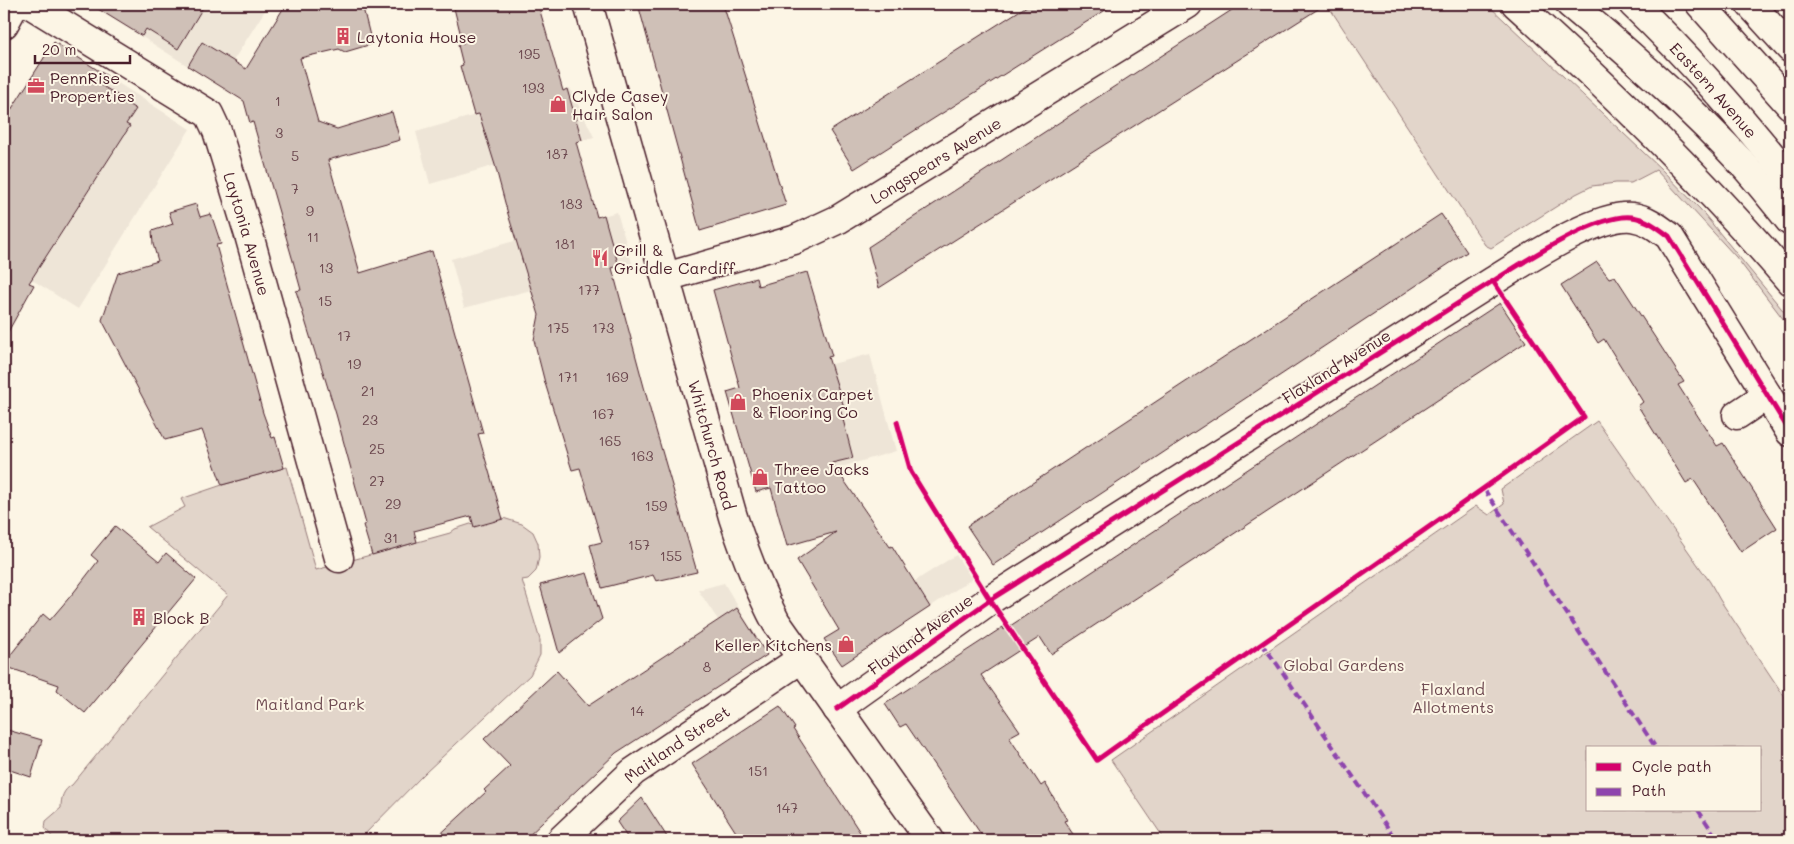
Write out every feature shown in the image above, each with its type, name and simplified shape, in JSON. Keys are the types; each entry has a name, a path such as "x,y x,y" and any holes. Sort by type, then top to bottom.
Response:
{"main road":[{"path":"4,24 15,4"},
{"name":"Laytonia Avenue","path":"30,4 209,114 217,131 249,235 339,558"},
{"name":"Whitchurch Road","path":"588,4 733,516 750,567 764,601 776,622 930,840"},
{"name":"Longspears Avenue","path":"666,277 794,240 839,219 1188,4"},
{"path":"1516,4 1627,108 1701,182 1790,281"},
{"path":"1570,4 1633,57 1705,126 1742,163 1790,221"},
{"name":"Eastern Avenue","path":"1633,4 1748,126 1790,178"},
{"path":"1700,4 1790,105"},
{"path":"1750,4 1790,48"},
{"name":"Flaxland Avenue","path":"837,709 990,600 1494,281 1544,250 1599,222 1617,217 1633,217 1651,222 1669,236 1790,432"},
{"path":"1737,415 1767,395"},
{"name":"Maitland Street","path":"562,840 633,772 802,660"}],"shaded area":[{"path":"90,4 269,4 218,85"},
{"path":"54,42 190,129 78,309 4,262 4,122"},
{"path":"570,88 594,137 430,184 416,132"},
{"path":"617,212 632,263 464,308 451,259"},
{"path":"870,354 896,451 756,492 727,392"},
{"path":"956,555 972,579 842,665 824,639"},
{"path":"724,583 767,655 749,666 698,590"}],"green space":[{"path":"1327,4 1487,4 1661,169 1700,209 1790,319 1790,328 1736,257 1656,170 1631,183 1592,186 1576,194 1491,248 1485,245"},
{"name":"Flaxland Allotments","path":"1597,421 1710,582 1790,705 1790,840 1165,840 1111,760 1476,506 1489,515 1504,504 1501,489"},
{"name":"Maitland Park","path":"287,467 316,570 450,533 455,529 486,519 500,517 522,524 533,532 538,543 539,557 536,571 528,579 522,580 540,640 540,655 530,675 425,773 359,840 51,840 53,838 45,828 46,821 61,808 65,792 228,595 147,527 185,507 181,499 222,485"}],"building":[{"path":"90,4 205,4 178,49 146,29 142,36"},
{"path":"286,4 362,4 372,44 345,52 339,49 300,58 318,122 337,129 392,112 400,140 328,160 360,273 432,251 483,433 478,434 503,519 474,527 471,516 414,531 417,542 372,555 363,525 366,524 336,414 296,291 301,290 253,122 250,123 244,101 188,66 202,42 246,69"},
{"path":"453,4 538,4 563,91 567,89 582,140 576,142 597,217 604,215 619,266 612,268 697,572 656,581 653,575 602,588 590,545 602,542 580,468 572,470 545,383 534,340 539,315 479,114 474,115 460,66 463,65 458,45 463,44"},
{"path":"638,4 723,4 786,205 700,231"},
{"path":"1030,4 1115,4 854,169 830,131"},
{"path":"1241,4 1326,4 879,288 868,247"},
{"path":"54,42 107,76 101,85 127,101 126,103 136,109 126,124 130,126 29,283 34,285 4,339 4,121"},
{"path":"196,204 200,217 211,214 221,244 216,245 263,413 272,438 275,437 284,468 222,485 202,430 165,440 102,320 118,273 158,261 153,244 152,231 173,224 169,212"},
{"path":"1441,214 1467,252 993,565 967,526"},
{"path":"1597,262 1609,278 1615,276 1684,382 1678,385 1717,446 1723,443 1777,528 1741,552 1693,479 1686,483 1638,406 1643,402 1604,339 1598,343 1561,285"},
{"path":"807,272 832,356 828,357 844,407 840,408 853,458 832,463 890,547 892,546 930,607 842,665 824,639 839,630 797,560 836,532 787,546 771,488 756,492 727,392 740,388 713,290 756,278 758,286"},
{"path":"1500,303 1526,342 1051,654 1040,637 981,675 1020,731 1009,737 1041,786 1045,783 1067,820 1064,821 1077,840 985,840 906,724 900,727 885,704 1003,627 1004,630"},
{"name":"Block B","path":"115,526 159,562 166,553 196,579 85,713 57,690 59,685 4,666 4,663 43,614 50,620 74,592 98,561 91,555"},
{"path":"587,573 602,619 559,653 540,585"},
{"path":"737,608 767,655 616,753 524,840 434,840 486,792 484,790 510,766 484,739 557,671 588,706"},
{"path":"780,706 865,840 741,840 692,764"},
{"path":"4,729 42,740 31,777 4,768"},
{"path":"642,798 669,840 629,840 617,822"}],"marked path":[{"path":"1484,489 1655,746"},
{"path":"1261,643 1396,840"},
{"path":"1699,812 1718,840"}],"cycle path":[{"path":"837,709 990,600 1523,262 1581,230 1617,218 1637,218 1652,224 1669,236 1790,432"},
{"path":"897,422 911,472 990,600 1097,760 1584,417 1493,281"}],"place":[{"name":"Laytonia House","path":"343,36"},
{"name":"PennRise Properties","path":"36,86"},
{"name":"Clyde Casey Hair Salon","path":"558,104"},
{"name":"Grill & Griddle Cardiff","path":"600,258"},
{"name":"Phoenix Carpet & Flooring Co","path":"738,402"},
{"name":"Three Jacks Tattoo","path":"760,477"},
{"name":"Block B","path":"139,617"},
{"name":"Keller Kitchens","path":"846,644"}],"park label":[{"name":"Global Gardens","path":"1344,664"}]}
